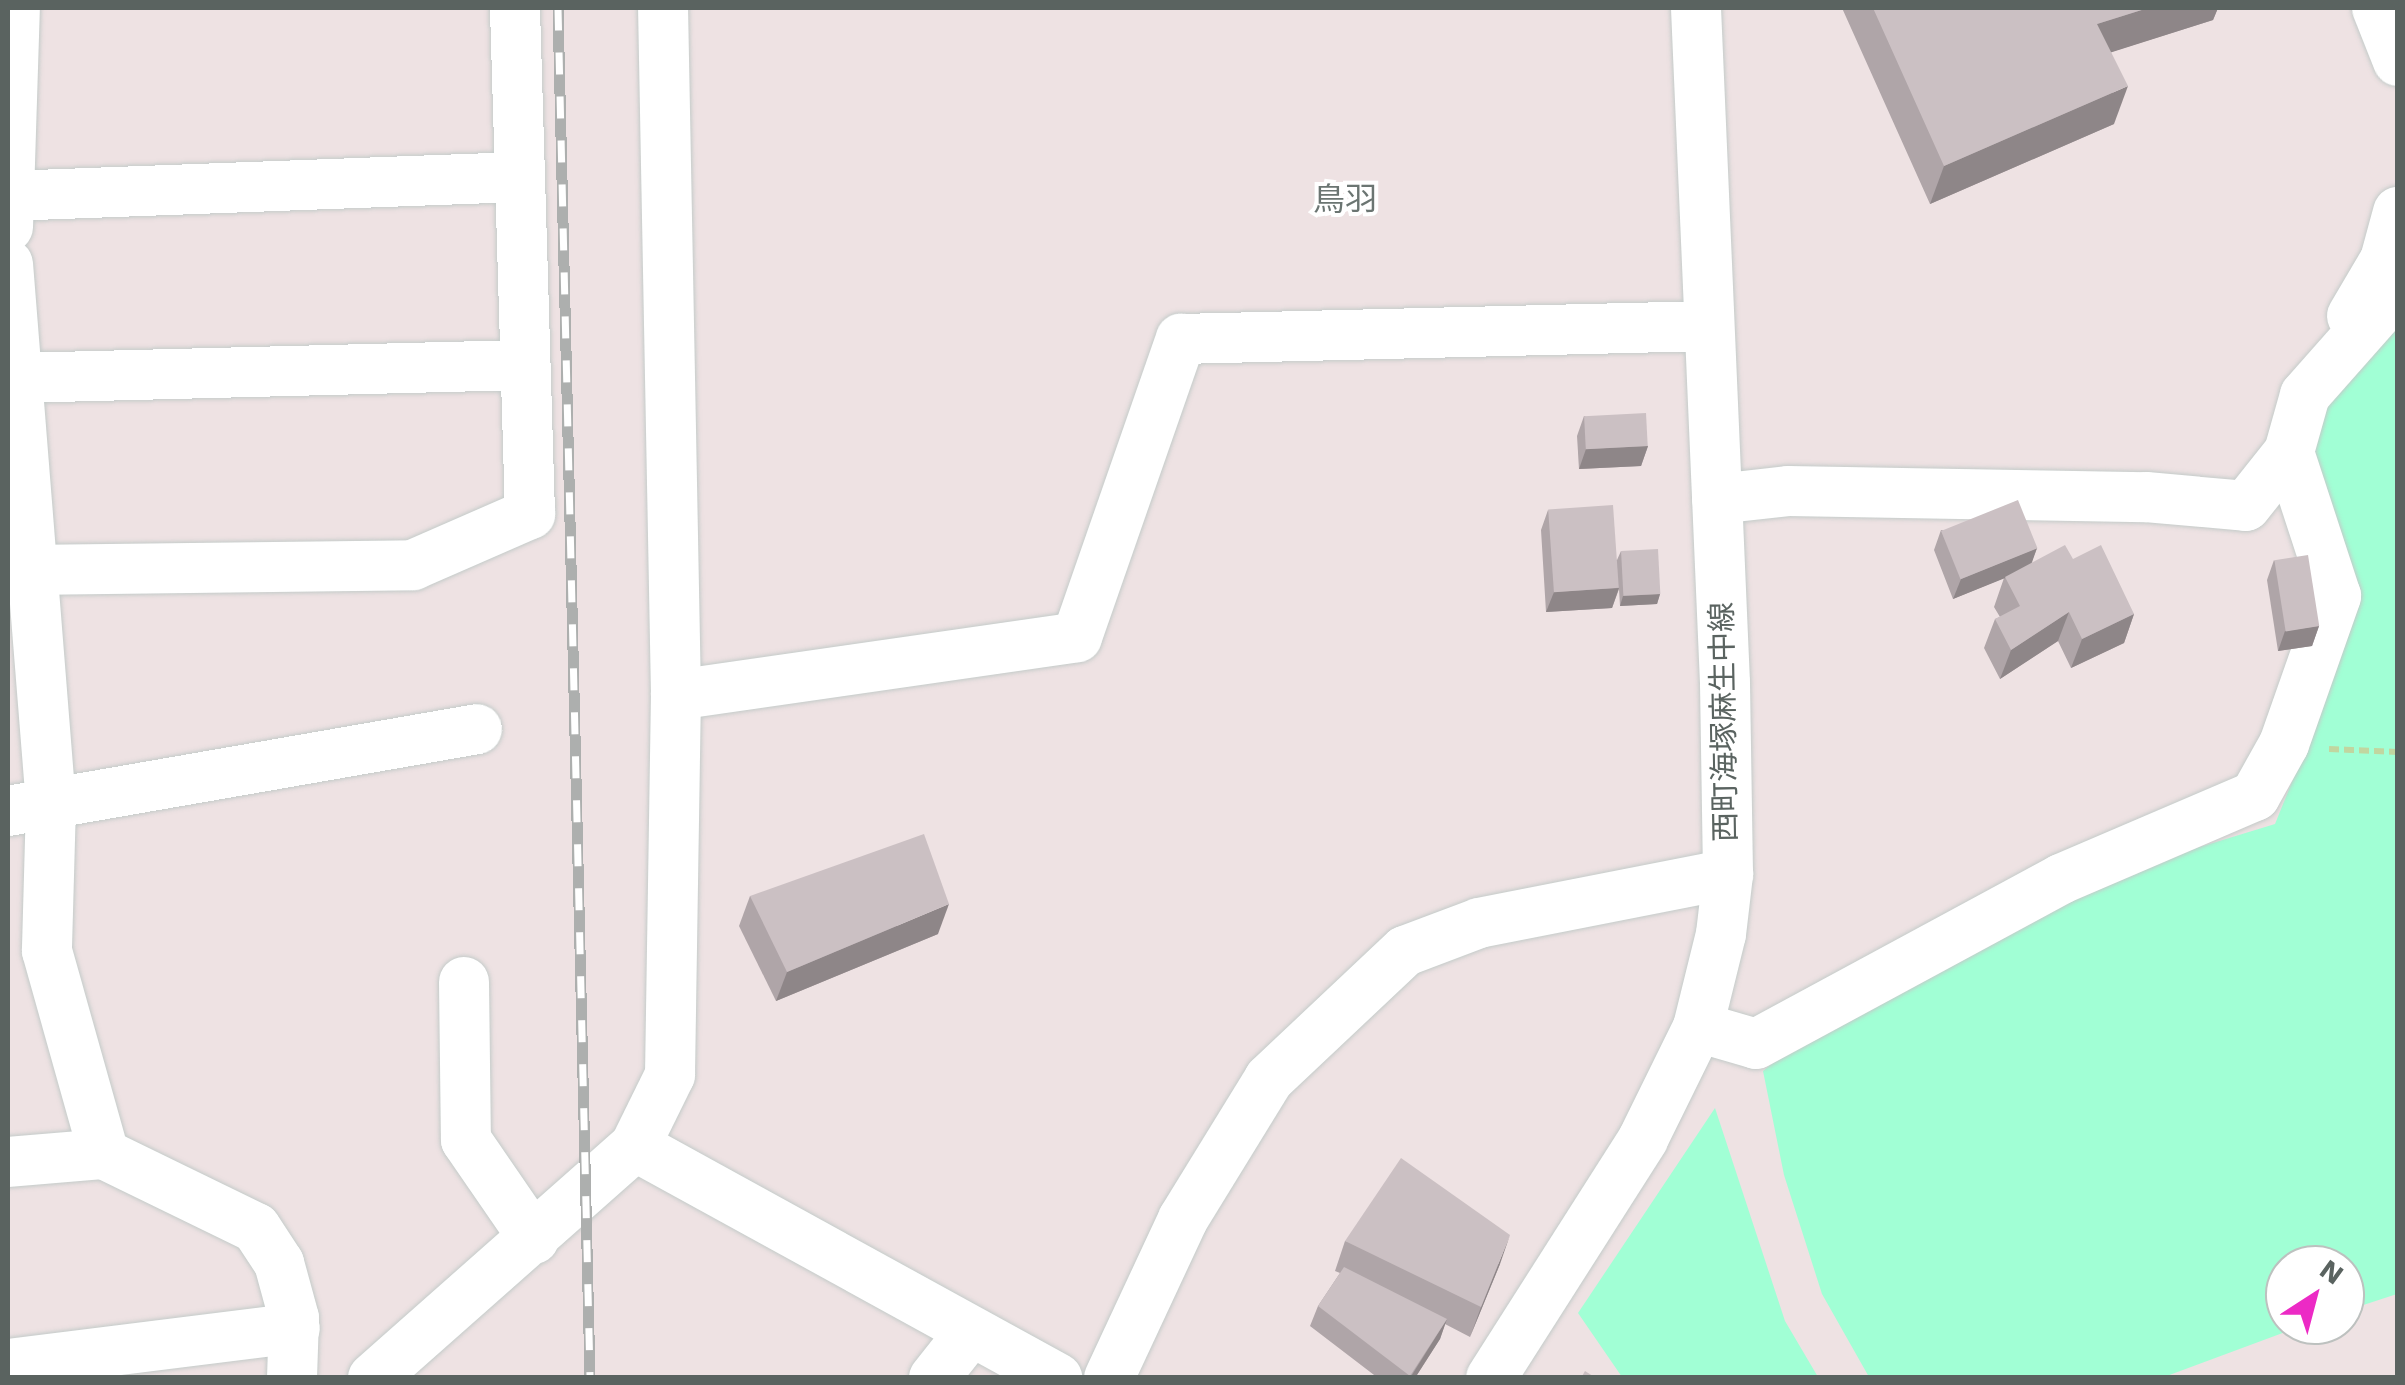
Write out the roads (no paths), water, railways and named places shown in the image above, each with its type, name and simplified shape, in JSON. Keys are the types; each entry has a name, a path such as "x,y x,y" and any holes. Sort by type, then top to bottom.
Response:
{"street":[{"path":"15,8 9,208 520,177"},
{"path":"30,570 413,566 530,514 515,8"},
{"path":"373,1378 635,1146 670,1075 676,695 663,8"},
{"name":"西町海塚麻生中線","path":"1491,1378 1644,1139 1698,1027 1728,874 1696,8"},
{"path":"2377,8 2398,61"},
{"path":"1717,499 1828,492 2146,497 2246,506 2288,452 2305,395 2385,260 2398,212"},
{"path":"8,264 30,570 27,953 104,1154"},
{"path":"2305,395 2398,290"},
{"path":"676,695 1077,637 1181,338 1710,326"},
{"path":"17,378 525,365"},
{"path":"1698,1027 1756,1044 2062,879 2255,796 2284,744 2336,596 2288,452"},
{"path":"29,808 477,729"},
{"path":"1109,1378 1183,1219 1269,1078 1405,951 1478,923 1728,874"},
{"path":"464,982 447,1046 466,1140 534,1238"},
{"path":"635,1146 968,1334 1057,1378"},
{"path":"8,1162 104,1154 256,1228 279,1263 295,1328 292,1378"},
{"path":"8,1364 295,1328"},
{"path":"934,1378 968,1334"}],"railway":[{"path":"558,8 590,1378"}],"district":[{"name":"鳥羽","path":"1345,199"}]}
